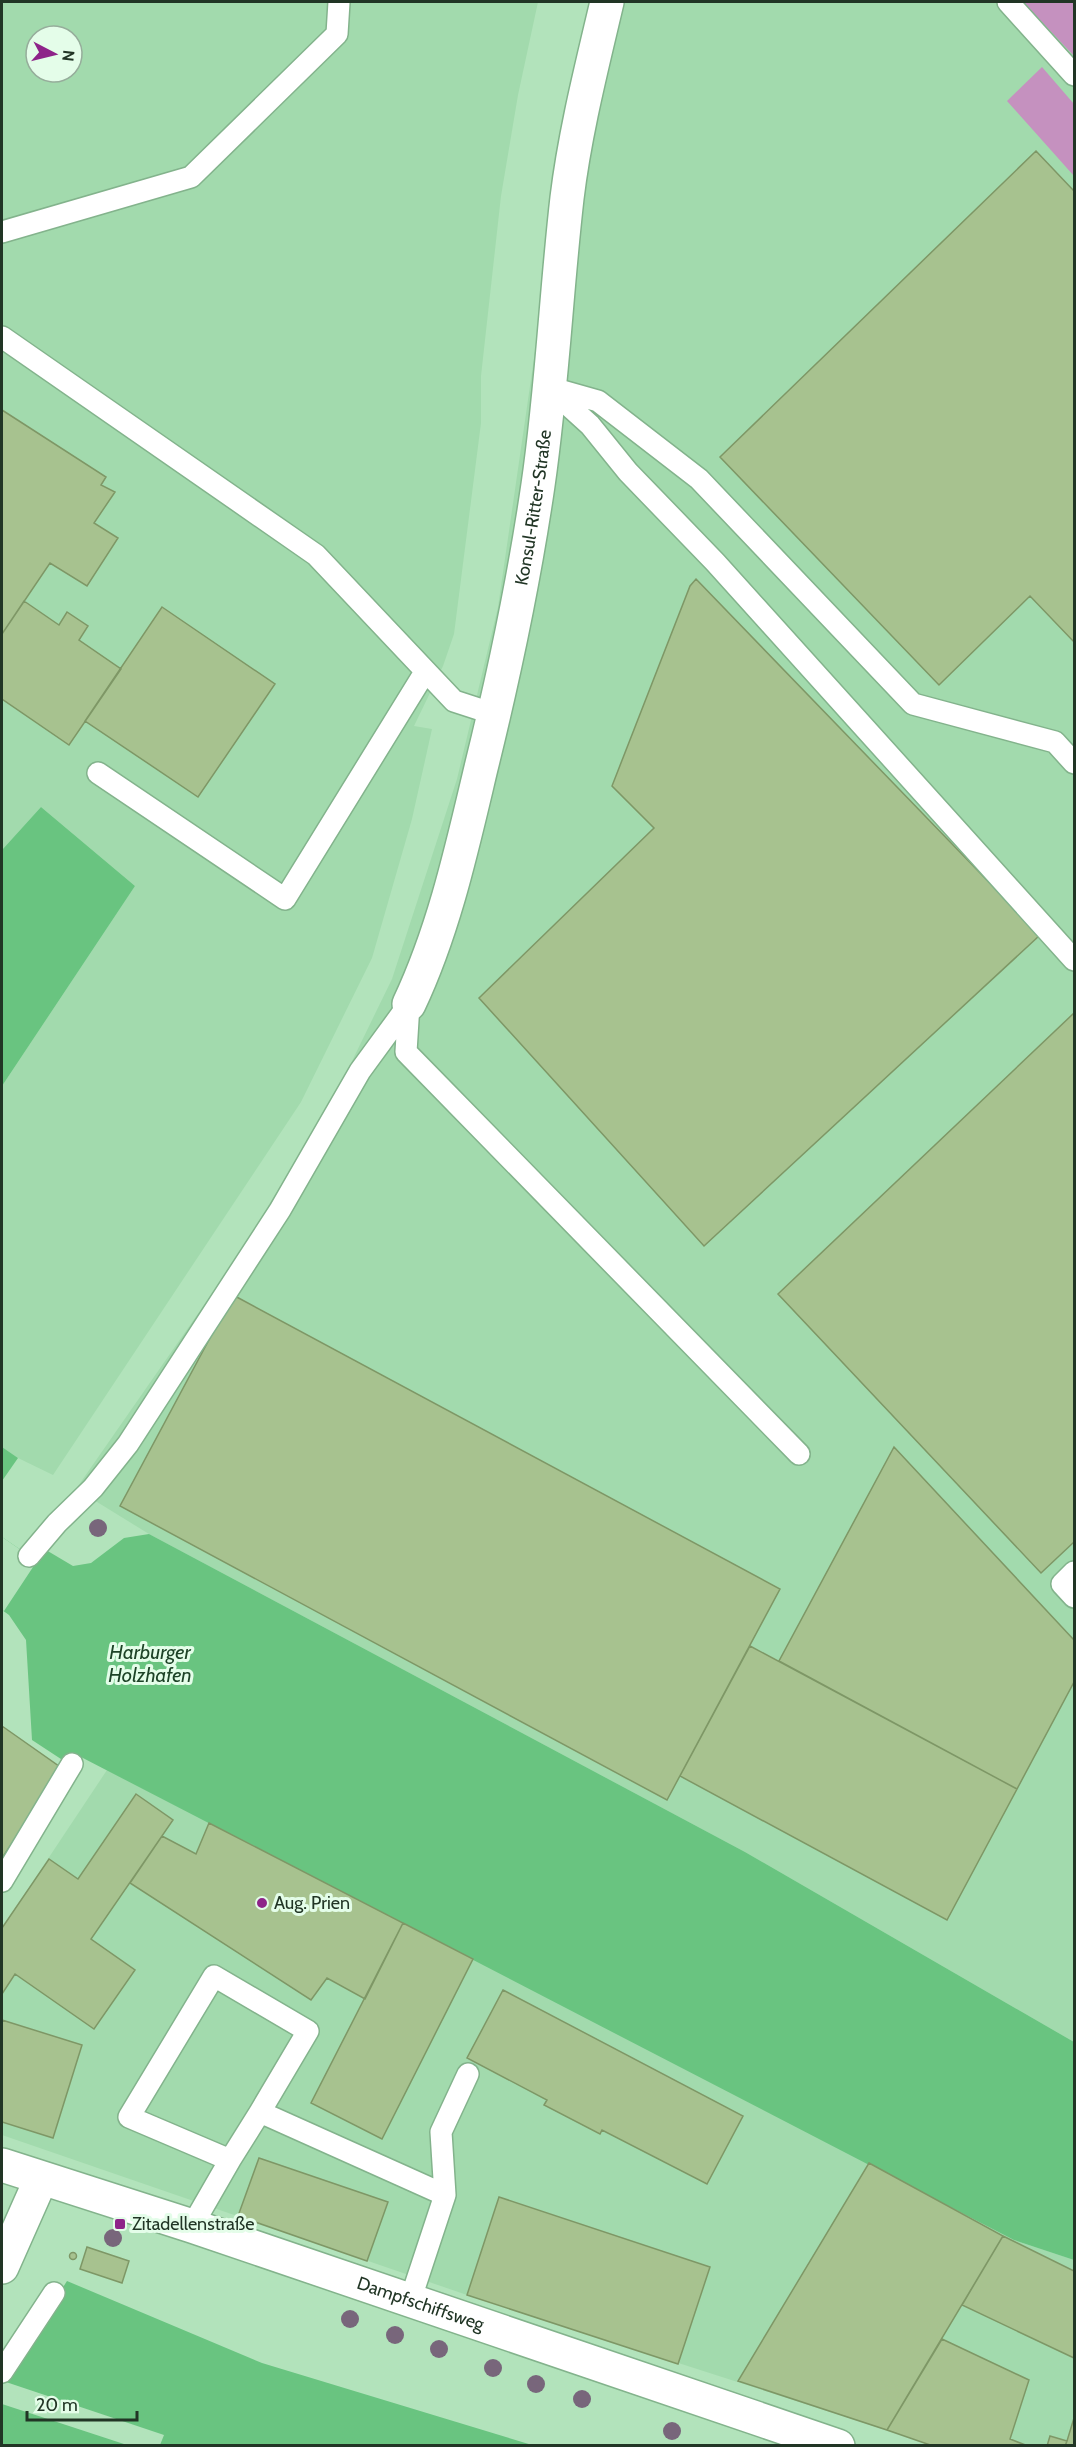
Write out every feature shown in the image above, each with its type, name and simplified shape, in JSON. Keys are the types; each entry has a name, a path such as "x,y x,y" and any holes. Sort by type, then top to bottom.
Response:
{"street":[{"name":"Konsul-Ritter-Straße","path":"409,1004 427,966 446,906 494,714 521,588 538,484 568,195 589,79 607,2"},
{"name":"Dampfschiffsweg","path":"2,2165 192,2226 838,2445"},
{"path":"2,2267 41,2179"}],"lane":[{"path":"2,232 191,177 337,34 339,2"},
{"path":"1008,2 1074,75"},
{"path":"2,337 316,555 453,701 494,714"},
{"path":"548,387 598,400 699,479 913,704 1055,742 1074,763"},
{"path":"548,387 590,426 628,472 723,571 1074,960"},
{"path":"98,773 285,899 425,672"},
{"path":"409,1004 406,1052 799,1454"},
{"path":"29,1556 57,1522 93,1488 128,1444 280,1210 360,1071 409,1004"},
{"path":"1074,1572 1062,1584 1074,1597"},
{"path":"2,1881 72,1764"},
{"path":"192,2226 308,2031 214,1976 129,2118 230,2160"},
{"path":"410,2301 444,2195 441,2132 468,2074"},
{"path":"260,2112 444,2195"},
{"path":"2,2373 54,2293"}],"shaded area":[{"path":"2,2 538,2 518,95 501,196 481,376 481,423 454,634 443,666 414,726 432,729 412,819 372,958 301,1102 53,1475 18,1458 2,1447 2,1086 135,886 41,807 2,850"},
{"path":"595,2 1074,2 1074,2042 745,1852 149,1534 76,1489 236,1259 335,1096 392,979 457,779 498,607 539,324"},
{"path":"1023,2 1074,2 1074,56"},
{"path":"1042,67 1074,104 1074,176 1007,101"},
{"path":"107,1770 1014,2240 1074,2260 1074,2445 933,2445 467,2295 2,2135 2,1928"}],"water":[{"path":"41,807 135,886 2,1086 2,850"},
{"path":"2,1447 18,1458 2,1481"},
{"name":"Harburger Holzhafen","path":"149,1534 745,1852 1074,2042 1074,2260 1014,2240 81,1757 64,1761 32,1740 26,1640 9,1615 2,1610 2,1537 37,1561 46,1550 73,1566 91,1563 124,1538"},
{"path":"67,2281 262,2363 532,2445 2,2445 2,2383"}],"pier":[{"path":"2,1537 37,1561 4,1611 2,1610"},
{"path":"3,2381 164,2435 160,2445 127,2445 2,2404"}],"building":[{"path":"1036,151 1074,191 1074,642 1030,596 939,685 720,457"},
{"path":"2,410 106,477 101,485 115,492 94,523 118,538 87,586 50,563 2,634"},
{"path":"696,579 1040,935 704,1246 479,998 654,828 612,786 690,586"},
{"path":"24,601 59,625 67,612 88,626 79,640 121,669 69,745 2,699 2,634"},
{"path":"162,607 275,684 198,797 85,721"},
{"path":"1074,1013 1074,1542 1041,1573 778,1294"},
{"path":"233,1295 780,1589 667,1800 120,1506"},
{"path":"894,1447 1074,1640 1074,1682 1017,1789 779,1661"},
{"path":"750,1646 1017,1789 947,1920 680,1776"},
{"path":"2,1726 63,1769 2,1858"},
{"path":"136,1794 173,1820 91,1939 135,1970 94,2029 15,1974 2,1994 2,1928 49,1859 78,1879"},
{"name":"Aug. Prien","path":"209,1823 403,1923 365,1999 327,1978 311,2000 130,1883 162,1836 196,1854"},
{"path":"403,1923 473,1959 382,2139 311,2103"},
{"path":"503,1990 743,2116 707,2184 602,2130 600,2134 544,2105 547,2100 467,2058"},
{"path":"2,2020 82,2045 53,2138 2,2122"},
{"path":"259,2158 388,2202 367,2261 238,2216"},
{"path":"869,2163 1003,2236 887,2430 738,2381"},
{"path":"499,2197 710,2267 678,2364 467,2295"},
{"path":"1003,2236 1074,2271 1074,2358 962,2305"},
{"path":"87,2247 129,2261 122,2283 80,2269"},
{"path":"73,2252 77,2256 73,2260 69,2256"},
{"path":"942,2339 1029,2380 1010,2439 1028,2446 933,2446 887,2430"},
{"path":"1074,2418 1074,2446 1065,2446 1067,2441"},
{"path":"1050,2436 1067,2441 1065,2446 1047,2446"}],"place":[{"name":"Aug. Prien","path":"262,1903"},
{"name":"Zitadellenstraße","path":"120,2224"}]}
